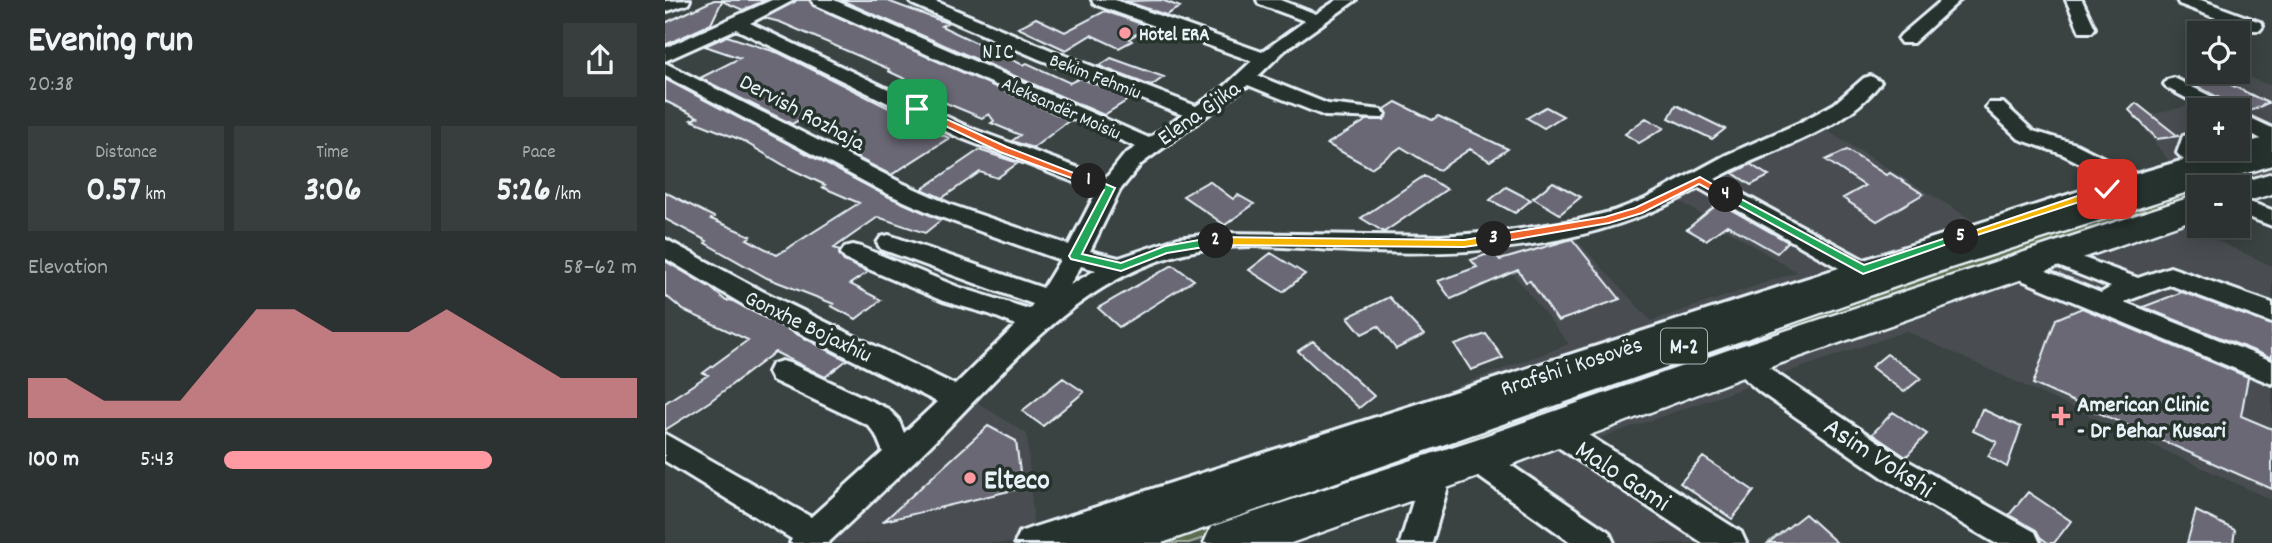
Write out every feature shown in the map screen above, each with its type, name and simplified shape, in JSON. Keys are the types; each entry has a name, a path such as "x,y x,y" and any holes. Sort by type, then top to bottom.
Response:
{"highway":[{"name":"Rrafshi i Kosovës","path":"1098,543 1938,259 2272,155"},
{"path":"2250,189 2272,183"},
{"name":"M-2","path":"1228,543 1476,458 1742,361 2187,209"}],"street":[{"path":"665,7 682,0"},
{"path":"665,55 786,0"},
{"name":"Aleksandër Moisiu","path":"820,0 1150,146"},
{"name":"Bekim Fehmiu","path":"918,0 1047,55 1197,114"},
{"path":"1100,0 1265,60"},
{"path":"1265,0 1317,20"},
{"path":"1247,78 1277,47 1348,0"},
{"path":"1906,39 1952,0"},
{"path":"2074,0 2086,28"},
{"path":"2185,0 2254,26"},
{"path":"736,23 973,136 1110,188"},
{"name":"Dervish Rozhaja","path":"665,69 894,188 943,210 1075,256"},
{"name":"Elena Gjika","path":"665,446 810,540 899,456 1042,311 1075,256 1110,188 1133,159 1150,146 1247,78 1325,110 1375,114"},
{"path":"853,253 952,295 995,306 1042,311 1121,267 1165,249 1221,240 1464,243 1518,236 1616,217 1649,206 1723,165 1824,119 1844,106 1871,82"},
{"path":"2174,84 2200,98"},
{"path":"1996,107 2026,135 2069,149 2133,181"},
{"path":"2250,124 2272,136"},
{"name":"Rrafshi i Kosovës","path":"2250,144 2272,142"},
{"name":"Rrafshi i Kosovës","path":"1031,543 2133,181 2187,156"},
{"path":"1700,180 1863,270"},
{"path":"2250,210 2272,218"},
{"path":"889,243 1042,311"},
{"name":"Gonxhe Bojaxhiu","path":"665,247 753,299 956,398"},
{"path":"1075,256 1121,267"},
{"path":"2033,261 2137,288"},
{"path":"2033,261 2272,373"},
{"path":"2111,297 2170,276 2272,313"},
{"name":"Asim Vokshi","path":"1742,361 1770,384 1886,463 2024,543"},
{"path":"782,372 878,417 888,428 899,456"},
{"name":"Malo Gami","path":"1553,428 1730,543"},
{"path":"1476,458 1598,543"},
{"path":"1416,543 1438,469"}],"shaded area":[{"path":"2187,76 2187,84 2250,84 2250,78 2272,86 2272,173 2250,177 2250,175 2187,175 2187,193 2159,206 2187,224 2187,238 2211,238 2272,266 2272,500 1906,331 1597,439 1754,543 1609,543 1508,475 1457,386 1569,344 1492,247 1571,234 1651,321 1797,272 1671,196 1816,124 1977,223 2175,169 2136,118 2187,106 2187,161 2250,161 2250,98 2199,98 2174,84"},
{"path":"970,398 1027,434 1034,533 1186,484 1212,543 801,543"}],"green space":[{"path":"2187,192 2187,201 1189,543 1153,543 2004,251"}],"building":[{"path":"714,0 766,0 743,10 722,1 711,24 665,45 665,23"},
{"path":"796,0 809,0 813,6 1070,120 1033,148 1012,141 1020,135 991,123 994,121 989,114 982,118 934,98 939,95 888,71 889,69 780,22 764,18"},
{"path":"841,0 885,0 947,23 941,26 1023,65 1027,63 1070,83 1080,78 1131,98 1104,115"},
{"path":"1162,0 1180,7 1166,15 1125,1"},
{"path":"1105,11 1150,27 1129,38 1132,41 1119,48 1091,35 1066,50 1018,28 1036,18 1065,32"},
{"path":"727,36 779,53 949,138 891,175 844,151 857,143 809,114 792,124 700,78 740,58 705,46"},
{"path":"1111,58 1164,77 1151,86 1099,66"},
{"path":"665,79 885,195 941,220 925,233 878,217 834,248 840,250 839,254 844,261 868,272 850,284 881,300 856,319 831,306 834,304 767,278 665,219 665,192 714,217 711,219 751,236 747,239 777,255 859,203 822,187 825,185 741,140 691,120 698,117 665,101"},
{"path":"2193,84 2229,84 2268,103 2250,111 2250,98 2220,98"},
{"path":"1396,102 1432,120 1438,116 1508,149 1490,161 1470,149 1439,170 1401,147 1371,168 1327,144 1367,120 1384,120 1388,114 1385,109"},
{"path":"2136,103 2178,136 2157,139 2129,110"},
{"path":"1676,105 1725,129 1712,139 1669,118"},
{"path":"1546,107 1563,116 1544,128 1527,118"},
{"path":"1646,118 1664,128 1639,143 1625,134"},
{"path":"979,150 1018,163 997,178 980,172 942,198 922,189"},
{"path":"1847,150 1923,194 1877,221 1843,198 1865,186 1826,160"},
{"path":"1751,164 1769,176 1751,185 1733,173"},
{"path":"1424,176 1447,189 1384,232 1361,218"},
{"path":"1209,181 1233,199 1238,195 1254,204 1225,225 1183,196"},
{"path":"1553,182 1581,197 1560,214 1533,198"},
{"path":"1506,187 1531,200 1515,213 1490,200"},
{"path":"1719,203 1788,242 1777,253 1727,225 1706,240 1687,229"},
{"path":"1572,239 1620,299 1558,321 1530,281 1526,282 1518,270 1451,299 1438,281 1477,267 1471,260 1494,252 1500,260"},
{"path":"1271,253 1305,274 1283,292 1249,270"},
{"path":"665,261 711,288 726,301 731,300 847,360 825,377 775,352 709,402 665,430 665,403 708,375 703,373 748,340 683,310 665,295"},
{"path":"1173,265 1194,280 1119,327 1098,308"},
{"path":"2182,292 2272,325 2272,358 2143,307"},
{"path":"1389,297 1424,335 1396,349 1378,326 1362,334 1348,317"},
{"path":"2082,308 2248,377 2241,416 2272,429 2272,489 2033,384 2056,319"},
{"path":"1486,334 1503,358 1471,370 1455,345"},
{"path":"1313,341 1374,396 1359,408 1298,351"},
{"path":"1887,354 1921,378 1904,392 1871,367"},
{"path":"1063,378 1084,392 1043,426 1022,411"},
{"path":"1982,409 2021,427 2007,467 1988,456 1997,442 1973,431"},
{"path":"1893,412 1927,434 1906,457 1872,434"},
{"path":"988,426 1016,441 1022,488 884,521"},
{"path":"1703,457 1754,491 1732,519 1680,483"},
{"path":"2028,492 2071,521 2054,543 2048,543 2036,530 2009,515"},
{"path":"2196,511 2235,530 2233,543 2187,543"},
{"path":"1805,514 1837,543 1768,543"}],"place":[{"name":"Hotel ERA","path":"1125,33"},
{"name":"American Clinic - Dr Behar Kusari","path":"2061,416"},
{"name":"Elteco","path":"970,478"}],"district":[{"name":"NIC","path":"999,51"}],"route":[{"path":"917,109 1003,149 1110,188 1075,256 1121,267 1165,249 1221,240 1464,243 1518,236 1605,221 1638,211 1700,180 1863,270 2107,189"}]}
